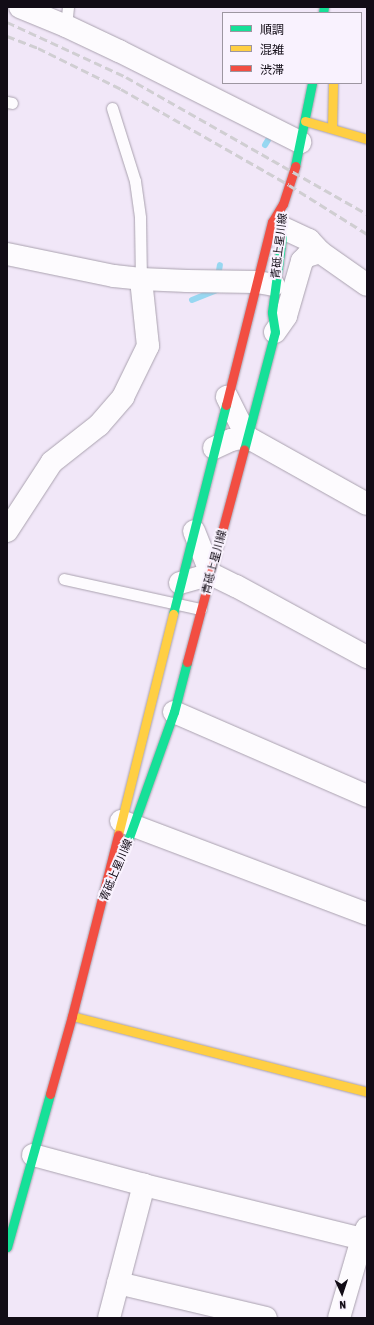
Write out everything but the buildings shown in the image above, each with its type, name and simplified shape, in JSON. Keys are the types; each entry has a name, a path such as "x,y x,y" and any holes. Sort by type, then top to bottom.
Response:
{"main road":[{"name":"青砥上星川線","path":"99,909 128,824 142,734 227,398 283,228 283,204 300,142 312,84"},
{"path":"332,128 333,84"},
{"path":"305,121 367,139"},
{"name":"青砥上星川線","path":"7,1247 17,1198 33,1155 72,1016 99,909 128,824 174,712 202,609 275,332 266,283 272,222 283,204"},
{"path":"72,1016 367,1092"}],"street":[{"path":"20,7 67,16 207,94 300,142"},
{"path":"283,228 309,240 320,252 367,285"},
{"path":"275,332 286,316 302,261 307,256 320,252"},
{"path":"7,254 114,276 141,279 266,283"},
{"path":"7,531 52,462 100,425 123,397 148,346 141,279"},
{"path":"227,398 247,437 367,504"},
{"path":"214,448 230,440 247,437"},
{"path":"194,530 211,574 367,657"},
{"path":"178,594 211,574"},
{"path":"155,683 174,712 367,796"},
{"path":"142,734 174,712"},
{"path":"128,824 367,914"},
{"path":"33,1155 144,1185 364,1233 339,1318"},
{"path":"109,1318 144,1185"},
{"path":"118,1283 225,1313 266,1318"}],"lane":[{"path":"112,108 135,181 140,218 141,279"},
{"path":"64,579 178,594 202,609"}],"waterway":[{"path":"265,145 268,140"},
{"path":"218,277 220,265"},
{"path":"192,300 217,290"}],"railway":[{"path":"7,22 126,77 367,214"},
{"path":"7,36 38,48 121,89 289,185 367,234"}],"traffic: fast":[{"path":"323,12 324,7"},
{"path":"295,166 312,84"},
{"path":"244,450 275,332 272,312 282,237"},
{"path":"173,614 226,405"},
{"path":"127,843 174,712 187,662"},
{"path":"7,1247 50,1094"}],"traffic: slow":[{"path":"332,128 333,84"},
{"path":"305,121 367,139"},
{"path":"118,835 173,614"},
{"path":"72,1016 367,1092"}],"traffic: jam":[{"path":"226,405 272,222 283,204 295,166"},
{"path":"187,662 244,450"},
{"path":"50,1094 72,1016 118,835"}]}
